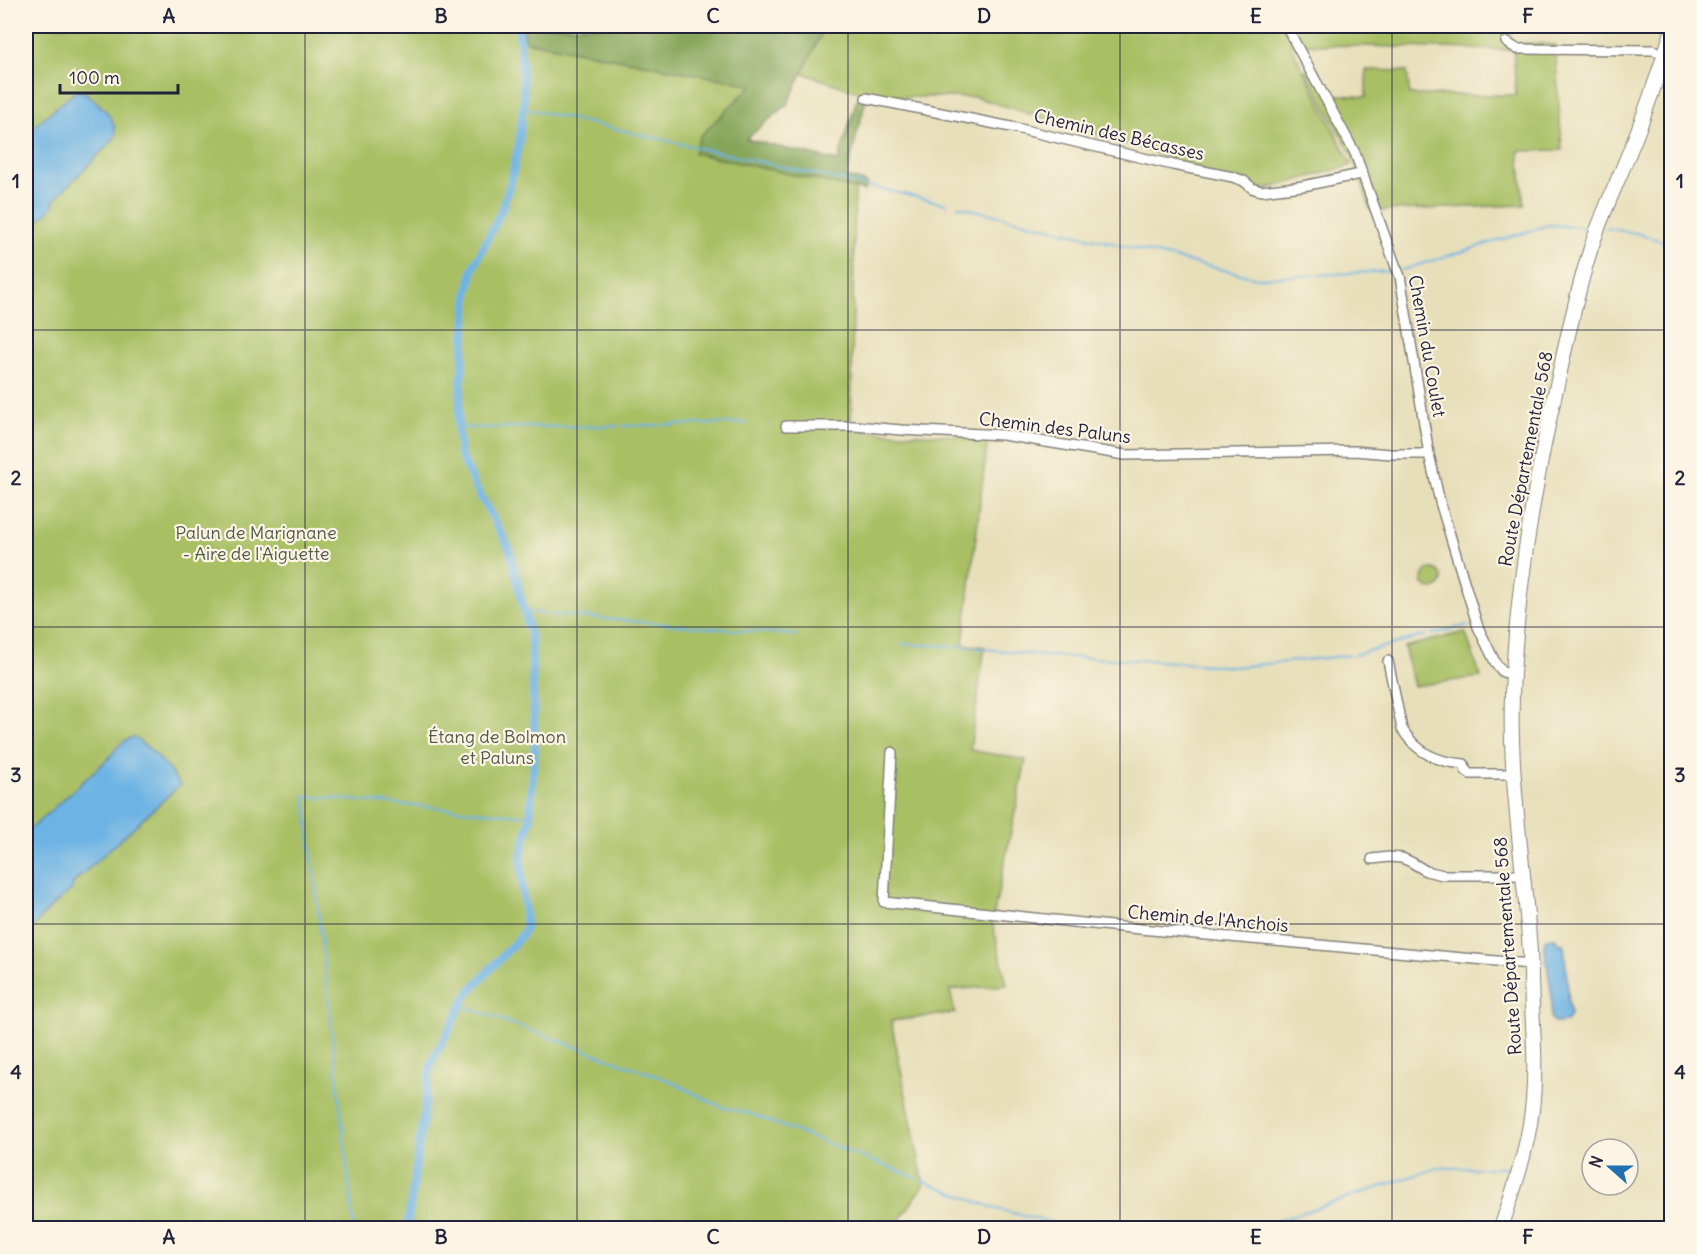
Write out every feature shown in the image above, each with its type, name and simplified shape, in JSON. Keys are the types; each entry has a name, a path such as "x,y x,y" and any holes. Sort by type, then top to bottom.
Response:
{"main road":[{"name":"Route Départementale 568","path":"1501,1228 1519,1175 1532,1112 1535,1068 1529,938 1514,774 1512,713 1512,675 1520,588 1533,495 1581,282 1597,230 1647,107 1671,36"}],"street":[{"name":"Chemin du Coulet","path":"1286,26 1354,153 1400,276 1429,454 1440,502 1478,627 1496,664 1503,672 1512,675"},
{"path":"1506,42 1517,49 1652,50 1664,53"},
{"name":"Chemin des Bécasses","path":"866,98 1016,128 1233,177 1261,191 1303,186 1361,174"},
{"name":"Chemin des Paluns","path":"786,426 855,426 1003,435 1125,455 1355,451 1429,454"},
{"path":"1388,661 1402,729 1416,746 1440,761 1464,764 1466,771 1470,774 1514,774"},
{"name":"Chemin de l'Anchois","path":"892,752 884,902 1140,929 1530,964"},
{"path":"1372,859 1402,858 1426,871 1443,875 1522,875"}],"green space":[{"name":"Étang de Bolmon et Paluns","path":"26,26 1512,26 1509,50 1290,44 1352,165 1252,193 1150,151 975,97 873,97 802,73 732,148 855,185 851,431 988,437 963,644 985,647 970,750 1026,760 992,922 1007,985 950,990 955,1013 891,1021 924,1185 894,1228 26,1228"},
{"path":"524,26 825,26 787,105 746,139 838,161 857,99 866,100 846,177 867,183 865,191 694,153 700,136 752,85 525,41"},
{"path":"1513,43 1555,45 1562,150 1519,151 1524,205 1371,211 1352,155 1305,70 1317,69 1328,94 1366,97 1366,70 1407,71 1410,95 1516,95"},
{"path":"1428,569 1436,569 1442,575 1442,583 1436,589 1428,589 1422,583 1422,575"},
{"path":"1465,632 1481,677 1414,686 1404,647"}],"water":[{"path":"76,91 83,91 106,111 114,124 115,138 54,200 53,207 26,232 26,133"},
{"path":"133,737 159,758 180,785 73,883 72,889 50,908 26,935 26,833 110,757 120,745"},
{"path":"1556,938 1557,942 1564,945 1570,1015 1566,1022 1555,1023 1551,1018 1552,998 1544,943 1546,939"}],"waterway":[{"path":"407,1228 431,1064 468,993 522,935 526,926 521,856 530,820 535,744 531,639 509,547 460,454 458,428 468,293 473,268 501,212 511,181 519,143 524,101 519,26"},
{"path":"523,108 947,204"},
{"path":"958,206 1257,278 1394,271"},
{"path":"1402,270 1549,225 1591,228"},
{"path":"1605,228 1636,233 1672,244"},
{"path":"664,425 746,423"},
{"path":"623,426 660,425"},
{"path":"458,428 618,426"},
{"path":"524,612 797,635"},
{"path":"1432,634 1468,625"},
{"path":"902,644 969,647 1048,656 1235,667 1354,655 1426,635"},
{"path":"354,1228 305,796 530,816"},
{"path":"463,1003 466,1007 668,1080 721,1107 748,1113 917,1178"},
{"path":"1256,1228 1437,1168 1511,1168"},
{"path":"921,1180 993,1208 1057,1224 1098,1228"}],"railway":[{"path":"1666,26 1672,46"}],"park label":[{"name":"Palun de Marignane - Aire de l'Aiguette","path":"256,543"}]}
